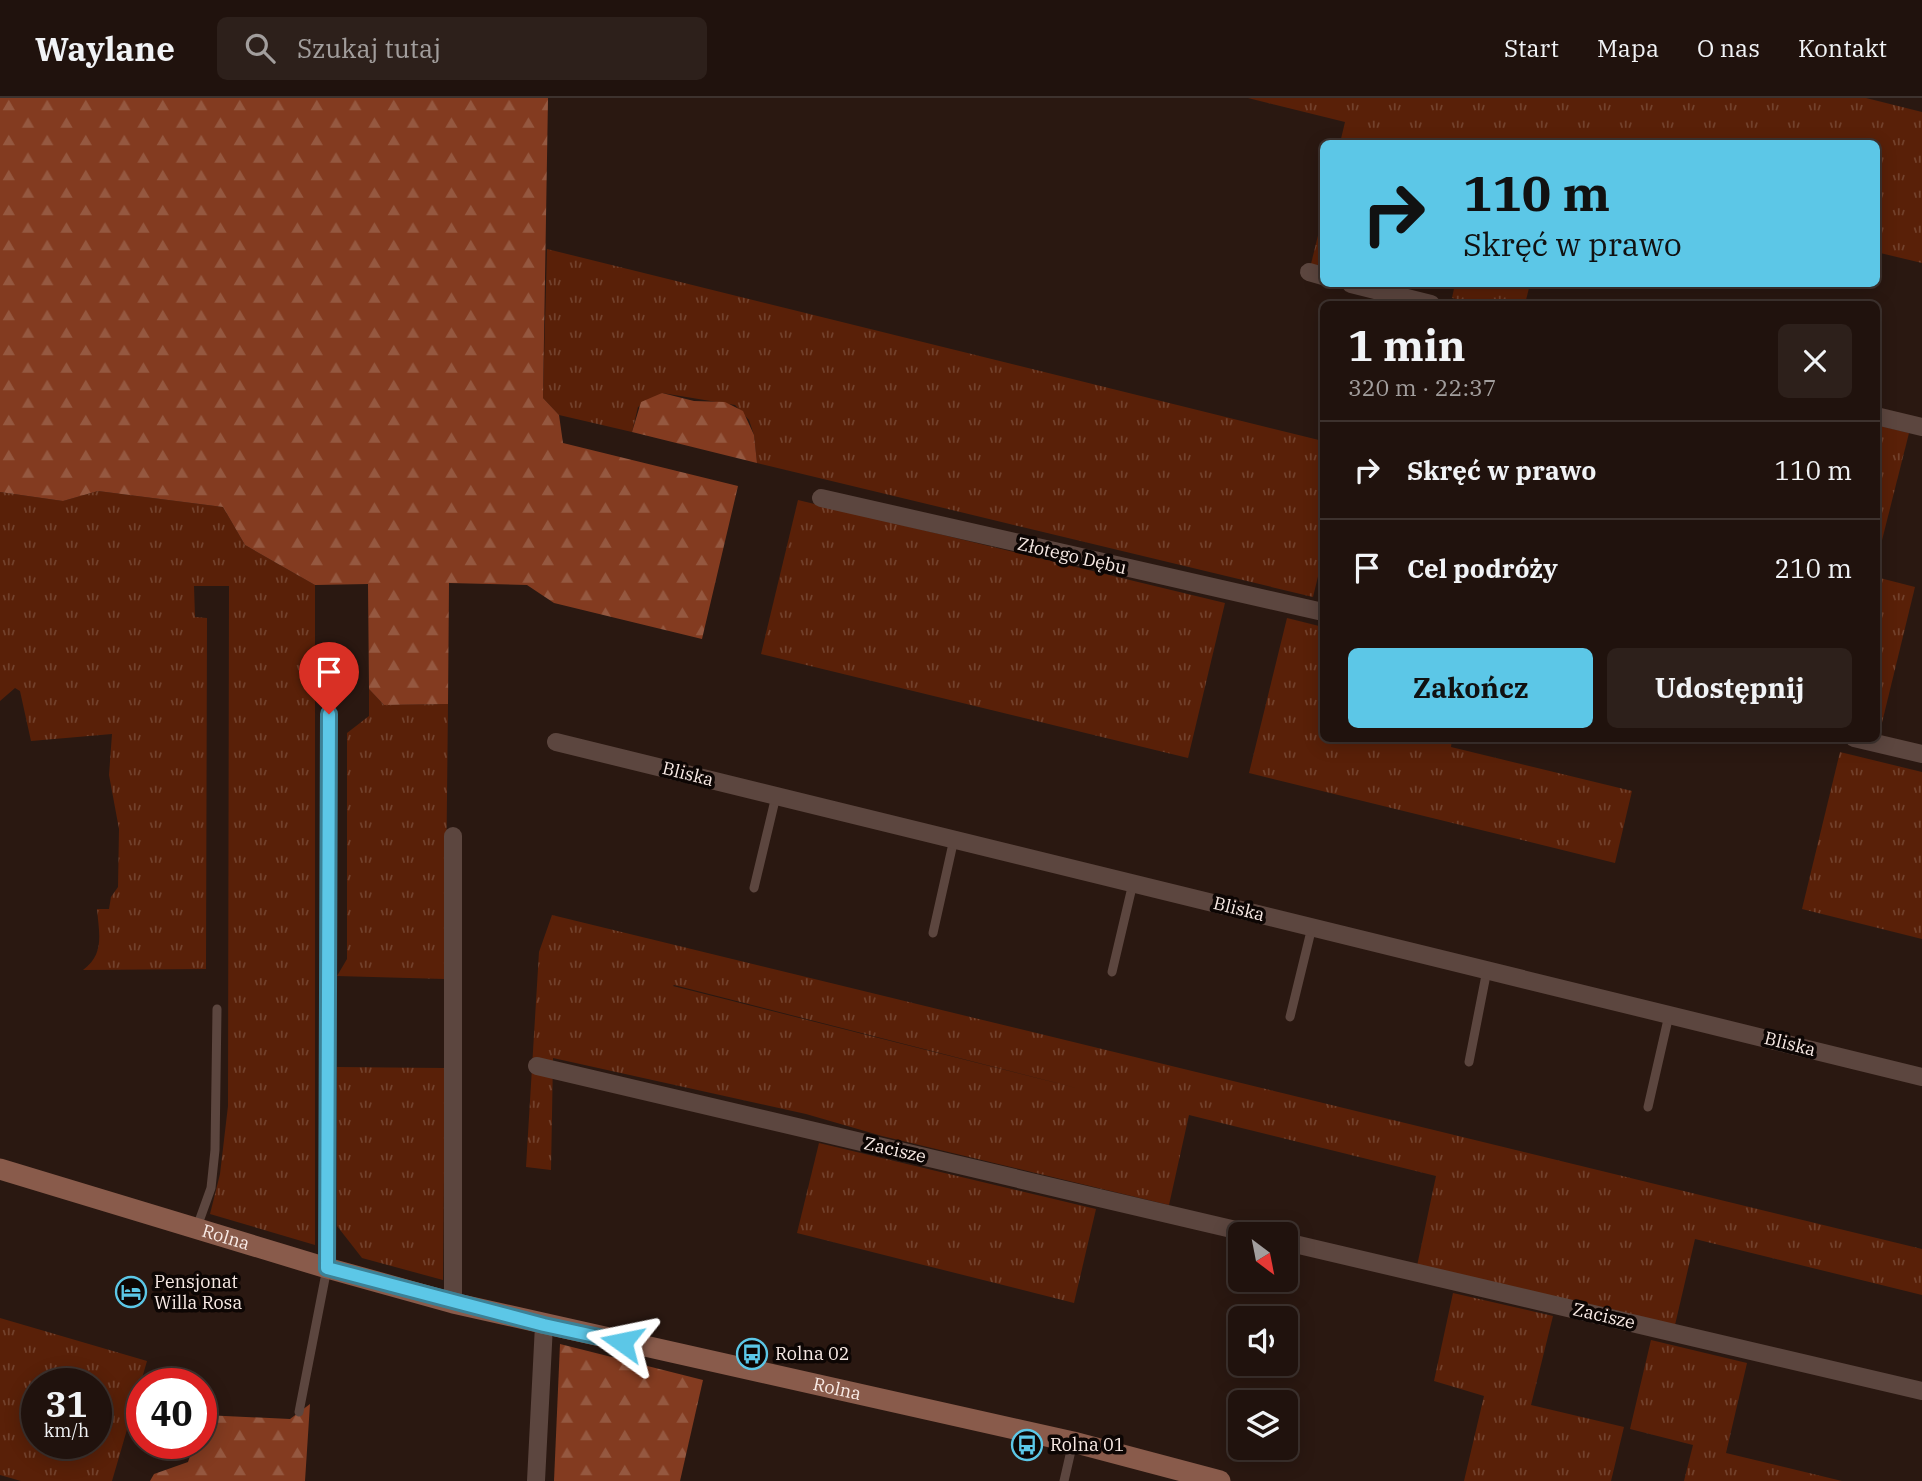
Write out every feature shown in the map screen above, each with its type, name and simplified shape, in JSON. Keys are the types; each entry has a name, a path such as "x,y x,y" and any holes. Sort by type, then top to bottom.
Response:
{"street":[{"path":"1363,287 1420,301"},
{"path":"1880,417 1922,428"},
{"name":"Złotego Dębu","path":"821,498 1320,611"},
{"name":"Bliska","path":"556,742 1922,1077"},
{"path":"1871,742 1922,754"},
{"path":"453,836 453,1303"},
{"name":"Zacisze","path":"537,1066 1228,1228"},
{"name":"Rolna","path":"0,1169 327,1268 453,1303 1073,1442 1220,1481"},
{"name":"Zacisze","path":"1298,1245 1922,1391"},
{"path":"536,1481 544,1325"}],"lane":[{"path":"299,1412 327,1268 329,690"},
{"path":"754,888 776,796"},
{"path":"933,933 954,839"},
{"path":"1112,971 1133,883"},
{"path":"1290,1017 1312,927"},
{"path":"1469,1062 1487,970"},
{"path":"196,1228 211,1188 215,1150 217,1009"},
{"path":"1648,1107 1669,1015"},
{"path":"1064,1481 1073,1442"}],"green space":[{"path":"0,98 548,98 543,398 559,415 563,443 738,486 702,639 554,603 527,585 449,583 448,704 384,705 369,689 368,584 315,585 245,545 223,507 98,491 63,501 0,492"},
{"path":"1248,98 1866,98 1922,112 1922,263 1880,253 1880,140 1341,140 1345,122"},
{"path":"1320,227 1320,266 1311,264"},
{"path":"547,249 1320,440 1320,568 1313,597 757,463 754,435 749,420 735,405 662,393 638,407 632,432 559,415 543,398"},
{"path":"1454,287 1529,287 1526,301 1464,301 1452,298"},
{"path":"662,393 694,401 725,402 743,411 754,435 757,463 632,432 641,402"},
{"path":"1880,426 1909,433 1880,548"},
{"path":"98,491 223,507 245,545 315,585 315,1245 210,1214 220,1174 228,1106 229,586 194,586 195,617 207,618 206,969 83,970 98,950 97,909 109,909 111,897 118,887 119,829 109,775 112,734 31,741 20,691 15,688 0,701 0,492 63,501"},
{"path":"798,500 1225,603 1188,758 761,654"},
{"path":"1880,578 1915,587 1880,731"},
{"path":"1287,618 1320,626 1320,742 1452,742 1451,747 1632,791 1615,863 1249,773"},
{"path":"369,689 384,705 448,704 445,979 337,976 347,959 347,733 369,716"},
{"path":"1840,752 1922,772 1922,939 1802,909"},
{"path":"552,915 1922,1249 1922,1295 1695,1239 1675,1325 1417,1266 1436,1176 1189,1115 1169,1205 882,1136 806,1114 553,1058 551,1170 526,1167 539,952","holes":["674,985 1084,1090 673,986"]},
{"path":"337,1067 445,1068 443,1280 362,1258 337,1226"},
{"path":"819,1143 1096,1209 1074,1303 797,1233"},
{"path":"1453,1293 1553,1316 1531,1405 1624,1427 1611,1481 1464,1481 1484,1396 1434,1381"},
{"path":"0,1318 147,1361 145,1368 126,1368 126,1433 112,1481 21,1481 0,1475"},
{"path":"1651,1340 1747,1363 1726,1453 1842,1481 1684,1481 1693,1445 1630,1429"},
{"path":"560,1344 703,1380 680,1481 554,1481"},
{"path":"310,1404 305,1481 150,1481 154,1474 188,1462 189,1459 217,1459 217,1416 290,1419"}],"place":[{"name":"Pensjonat Willa Rosa","path":"131,1292"},
{"name":"Rolna 02","path":"752,1354"},
{"name":"Rolna 01","path":"1027,1445"}],"route":[{"path":"329,714 327,832 330,1075 327,1268 453,1303 622,1342"}]}
